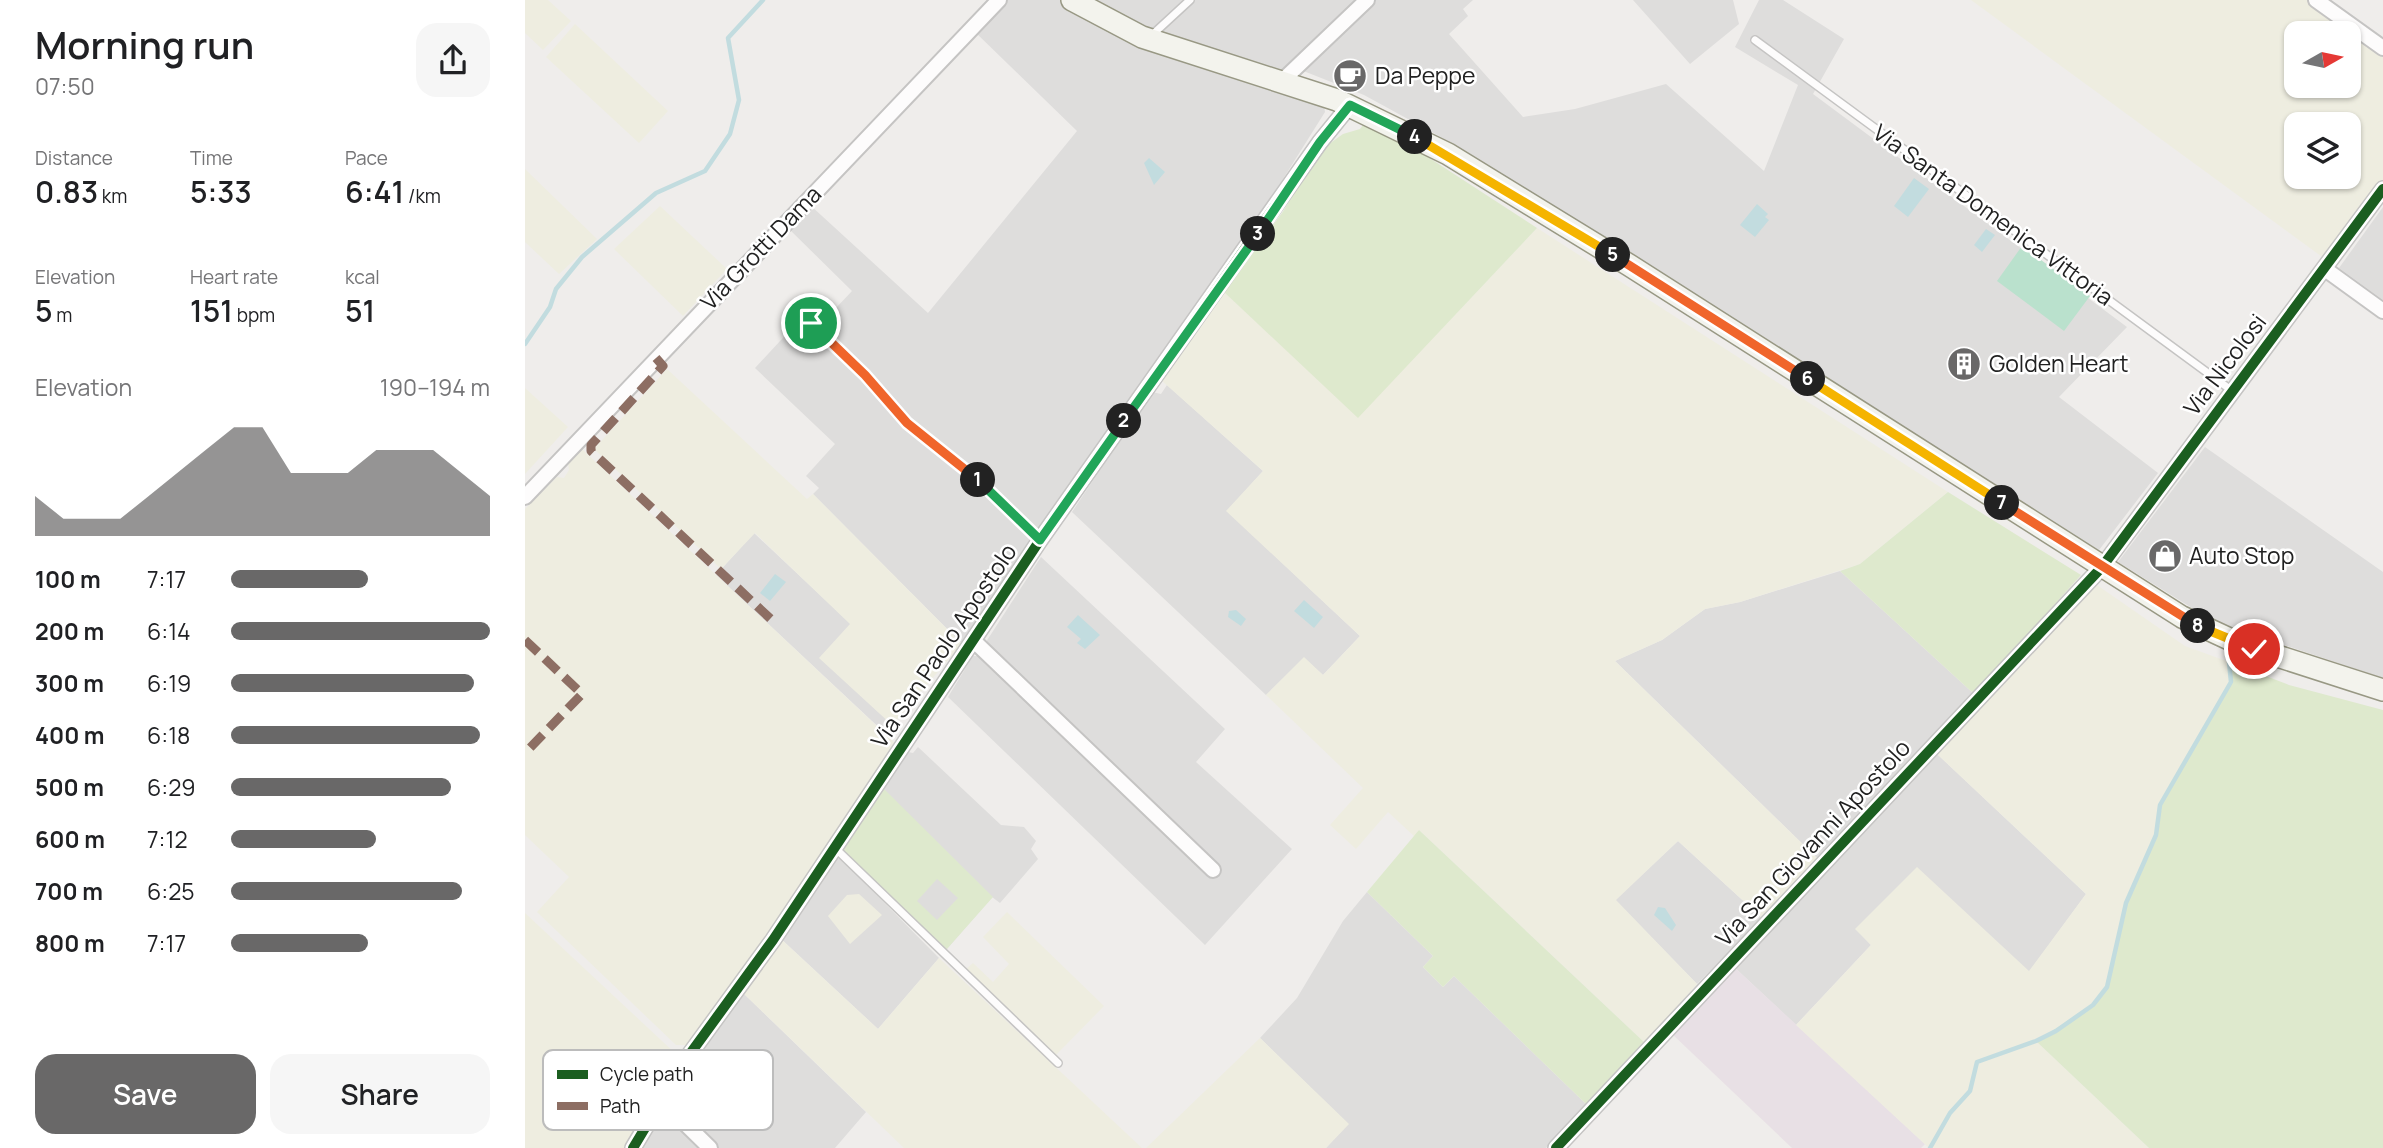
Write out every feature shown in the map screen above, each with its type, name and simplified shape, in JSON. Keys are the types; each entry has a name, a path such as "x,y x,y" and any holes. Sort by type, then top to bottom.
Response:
{"main road":[{"path":"1072,0 1148,40 1350,105 1442,150 1618,258 2207,631 2383,690"}],"street":[{"name":"Via Grotti Dama","path":"525,497 999,0"},
{"path":"1282,81 1367,0"},
{"path":"2316,0 2383,48"},
{"name":"Via San Paolo Apostolo","path":"696,1050 835,848 1040,540 1320,142 1350,105"},
{"name":"Via Nicolosi","path":"2102,566 2383,189"},
{"path":"2325,269 2383,312"},
{"name":"Via San Giovanni Apostolo","path":"1556,1148 2102,566"},
{"path":"974,641 1213,870"},
{"name":"Via San Paolo Apostolo","path":"633,1148 644,1130"},
{"path":"692,1130 711,1148"}],"lane":[{"path":"1148,40 1190,0"},
{"name":"Via Santa Domenica Vittoria","path":"1755,40 2231,390"},
{"path":"811,323 865,375 907,423 974,476 1040,540"},
{"path":"835,848 1058,1063"}],"shaded area":[{"path":"525,0 548,0 571,21 543,50 525,33"},
{"path":"1003,0 1064,0 1324,106 1325,112 1251,230 1151,368 962,644 813,494 819,488 806,476 835,444 755,368 805,314 819,326 852,291 788,228 810,205 928,313 1077,131 974,31"},
{"path":"1088,0 1360,0 1282,77 1131,22"},
{"path":"1375,0 1473,0 1463,9 1468,16 1449,34 1523,117 1575,109 1666,84 1764,171 1798,85 1735,47 1759,0 1783,0 1844,39 1813,94 2127,327 2059,397 2158,473 2096,554 1450,142 1364,95 1301,70"},
{"path":"1633,0 1733,0 1739,24 1690,64"},
{"path":"1971,0 2310,0 2339,21 2284,21 2284,98 2361,98 2361,37 2383,53 2383,182 2325,259"},
{"path":"575,24 668,111 639,143 546,57"},
{"path":"525,169 597,239 559,274 525,242"},
{"path":"660,206 727,269 683,316 614,249"},
{"path":"2383,207 2383,300 2339,268"},
{"path":"1537,228 1948,492 1860,564 1740,602 1705,609 1662,640 1615,661 1818,859 1762,918 1678,841 1616,900 1697,984 1645,1043 1419,830 1415,837 1388,812 1356,849 1330,825 1363,788 1266,695 1304,657 1323,675 1360,636 1226,511 1263,471 1161,380 1224,292 1358,417"},
{"path":"667,369 807,499 813,494 962,644 892,725 819,658 850,624 755,533 721,569 594,449"},
{"path":"1167,385 1263,471 1227,511 1360,636 1323,675 1304,658 1266,695 1072,512 1152,392 1161,394"},
{"path":"525,388 568,427 525,474"},
{"path":"2205,447 2383,572 2383,678 2213,621 2118,562"},
{"path":"582,449 896,744 788,908 686,1045 676,1045 537,912 569,877 525,835 525,509 557,477 564,478 569,470 568,462"},
{"path":"754,533 851,624 820,658 896,728 888,736 716,575"},
{"path":"1041,557 1225,729 1196,762 1292,849 1205,945 948,697 973,656 982,656 984,645"},
{"path":"1840,571 1974,694 1818,859 1615,661 1662,640 1705,609 1740,602"},
{"path":"2094,583 2185,646 2229,662 2231,682 2160,805 2156,835 2126,903 2107,987 2093,1005 2036,1041 2149,1148 1929,1148 1796,1025 1871,945 1855,929 1917,867 2029,971 2086,894 1937,754"},
{"path":"918,747 1001,825 1024,827 1036,841 1031,849 1038,859 1000,903 992,897 946,950 841,848 908,752 913,753"},
{"path":"1937,754 2086,894 2029,972 1856,929 1871,945 1796,1025 1733,966"},
{"path":"1678,841 1762,918 1697,984 1615,900"},
{"path":"836,858 841,859 939,958 878,1029 780,938"},
{"path":"1367,892 1433,956 1423,967 1443,987 1454,976 1587,1105 1546,1148 1326,1148 1348,1124 1260,1038 1297,998 1343,921"},
{"path":"859,894 882,915 850,944 828,916 847,895"},
{"path":"1007,912 1104,1006 1055,1056 966,969 973,963 993,982 1009,964 983,937"},
{"path":"525,913 672,1050 543,1050 543,1130 636,1130 626,1148 525,1148"},
{"path":"780,938 878,1029 939,958 1142,1148 904,1148 742,992"},
{"path":"1733,966 1925,1144 1921,1148 1792,1148 1671,1033"},
{"path":"742,992 866,1112 835,1148 716,1148 698,1130 773,1130 773,1050 702,1050"},
{"path":"1260,1038 1349,1124 1326,1148 1146,1148"},
{"path":"650,1130 686,1130 706,1148 639,1148"}],"green space":[{"path":"1366,121 1417,150 1537,228 1358,418 1224,292 1282,213 1322,149 1343,134 1360,129"},
{"path":"2022,246 2090,296 2064,331 1997,281"},
{"path":"1948,492 2081,575 1974,694 1840,571 1860,564"},
{"path":"2229,662 2289,685 2383,710 2383,1148 2149,1148 2036,1041 2093,1005 2107,987 2126,903 2156,835 2160,805 2231,682"},
{"path":"883,788 993,897 946,950 841,848","holes":["937,879 958,898 937,920 917,901"]},
{"path":"1419,830 1645,1043 1587,1105 1454,976 1443,987 1423,967 1433,956 1367,892"}],"water":[{"path":"1149,158 1165,172 1154,185 1144,163"},
{"path":"1914,178 1929,189 1908,217 1894,206"},
{"path":"1757,204 1768,214 1765,217 1769,220 1755,237 1740,225"},
{"path":"1986,229 1995,235 1982,252 1974,245"},
{"path":"775,574 786,582 770,601 760,593"},
{"path":"1304,600 1323,617 1314,628 1294,611"},
{"path":"1236,610 1246,619 1241,626 1228,617 1229,611"},
{"path":"1078,615 1100,635 1085,649 1077,643 1081,639 1067,627"},
{"path":"1658,907 1665,908 1676,925 1672,931 1654,915"}],"waterway":[{"path":"525,344 550,307 556,289 582,257 656,193 705,171 730,134 739,100 728,38 763,0"},
{"path":"1930,1148 1950,1113 1970,1091 1977,1062 2056,1031 2093,1005 2107,987 2126,903 2156,835 2160,805 2231,682 2229,662"}],"marked path":[{"path":"656,358 663,366 591,445 591,451 774,622"},
{"path":"525,640 582,694 525,753"}],"cycle path":[{"path":"693,1050 773,940 1040,540 1320,142 1350,105"},
{"path":"1556,1148 2102,567 2383,189"},
{"path":"633,1148 644,1130"}],"place":[{"name":"Da Peppe","path":"1350,76"},
{"name":"Golden Heart","path":"1964,364"},
{"name":"Auto Stop","path":"2165,556"}],"route":[{"path":"811,323 865,375 907,423 934,448 974,476 1040,540 1320,142 1350,105 1448,154 1629,265 2171,611 2207,631 2254,649"}]}
